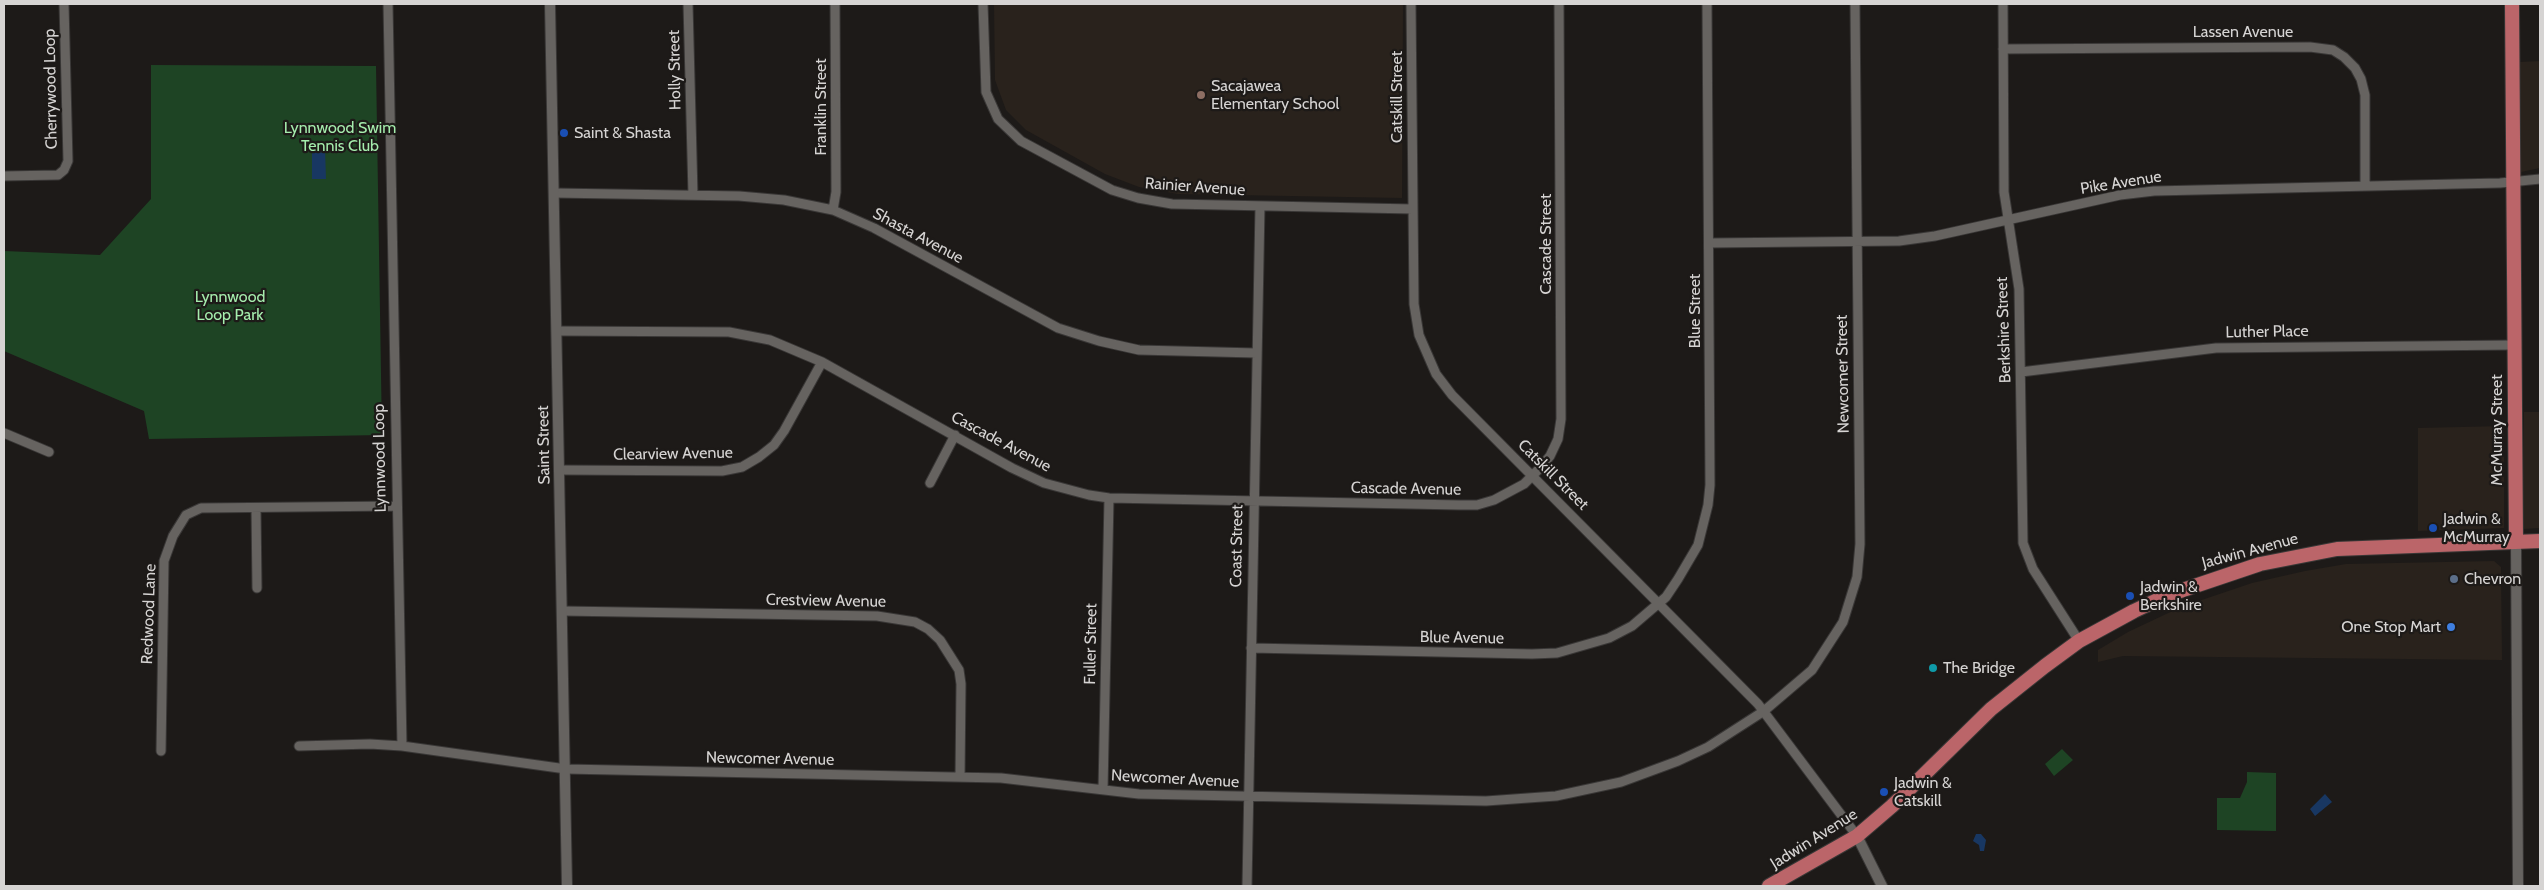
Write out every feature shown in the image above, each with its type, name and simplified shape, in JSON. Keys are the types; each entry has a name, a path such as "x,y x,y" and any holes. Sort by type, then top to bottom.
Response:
{"main road":[{"name":"McMurray Street","path":"2512,4 2516,542"},
{"name":"Jadwin Avenue","path":"1768,886 1857,836 1905,794 1991,709 2079,641 2168,595 2227,574 2295,556 2337,548 2540,541"}],"street":[{"name":"Cherrywood Loop","path":"4,176 58,175 64,170 68,161 64,4"},
{"name":"Lynnwood Loop","path":"388,4 402,746"},
{"name":"Saint Street","path":"550,4 567,886"},
{"name":"Holly Street","path":"688,4 693,195"},
{"name":"Franklin Street","path":"833,210 836,192 835,4"},
{"name":"Rainier Avenue","path":"984,4 986,92 998,119 1021,141 1112,190 1154,202 1413,209"},
{"name":"Catskill Street","path":"1411,4 1415,317 1426,354 1436,374 1452,395 1764,711 1857,836 1882,886"},
{"name":"Cascade Street","path":"1533,475 1550,456 1558,439 1562,419 1559,4"},
{"name":"Blue Street","path":"1658,603 1666,597 1692,557 1698,545 1708,505 1710,469 1707,4"},
{"name":"Newcomer Street","path":"1764,711 1812,670 1822,657 1843,622 1857,578 1860,544 1855,4"},
{"name":"Berkshire Street","path":"2003,4 2004,192 2019,288 2023,542 2033,569 2079,641"},
{"name":"Lassen Avenue","path":"2003,49 2310,47 2332,50 2344,57 2355,68 2361,79 2365,95 2365,186"},
{"name":"Pike Avenue","path":"1709,243 1899,241 2120,195 2154,191 2513,183 2540,179"},
{"name":"Shasta Avenue","path":"554,193 739,196 784,200 833,210 874,228 1058,328 1099,341 1139,350 1256,353"},
{"name":"Coast Street","path":"1247,886 1260,206"},
{"name":"Cascade Avenue","path":"557,332 729,332 770,340 822,362 1044,483 1069,491 1109,498 1477,505 1512,493 1533,475"},
{"name":"Luther Place","path":"2021,372 2216,348 2514,345"},
{"name":"Clearview Avenue","path":"560,470 722,471 742,467 774,445 784,431 822,362"},
{"path":"4,433 49,452"},
{"path":"930,483 955,436"},
{"name":"Fuller Street","path":"1103,790 1109,498"},
{"name":"Redwood Lane","path":"161,751 164,561 173,536 186,515 194,510 396,506"},
{"path":"256,508 257,588"},
{"name":"McMurray Street","path":"2516,542 2518,886"},
{"name":"Blue Avenue","path":"1251,648 1523,654 1557,653 1609,638 1632,626 1658,603"},
{"name":"Crestview Avenue","path":"562,611 877,616 915,622 928,629 940,640 959,670 961,684 960,777"},
{"name":"Newcomer Avenue","path":"566,770 1021,779 1147,794 1486,801 1556,796 1621,782 1678,761 1708,747 1764,711"},
{"path":"299,746 370,744 402,746 566,770"}],"shaded area":[{"name":"Sacajawea Elementary School","path":"994,4 1403,4 1402,198 1178,194 1139,187 1105,174 1026,130 1006,110 995,80"},
{"path":"2540,61 2540,168 2521,172 2520,62"},
{"path":"2524,412 2540,412 2540,528 2523,529"},
{"path":"2504,426 2504,528 2418,531 2418,428"},
{"path":"2494,561 2501,567 2502,660 2123,656 2098,662 2098,650 2128,632 2181,607 2252,583 2346,564"}],"green space":[{"name":"Lynnwood Loop Park","path":"151,65 376,66 382,435 149,439 144,411 4,351 4,251 100,255 151,199"},
{"path":"2062,749 2073,760 2054,776 2045,764"},
{"path":"2247,772 2276,773 2276,831 2217,830 2217,798 2240,798 2247,782"}],"water":[{"path":"325,148 326,179 312,179 312,149"},
{"path":"2325,794 2332,802 2315,816 2310,809"},
{"path":"1976,834 1981,834 1986,840 1984,851 1980,851 1979,845 1973,841"}],"place":[{"name":"Sacajawea Elementary School","path":"1201,95"},
{"name":"Saint & Shasta","path":"564,133"},
{"name":"Jadwin & McMurray","path":"2433,528"},
{"name":"Chevron","path":"2454,579"},
{"name":"Jadwin & Berkshire","path":"2130,596"},
{"name":"One Stop Mart","path":"2451,627"},
{"name":"The Bridge","path":"1933,668"},
{"name":"Jadwin & Catskill","path":"1884,792"}],"park label":[{"name":"Lynnwood Swim Tennis Club","path":"340,137"}]}
